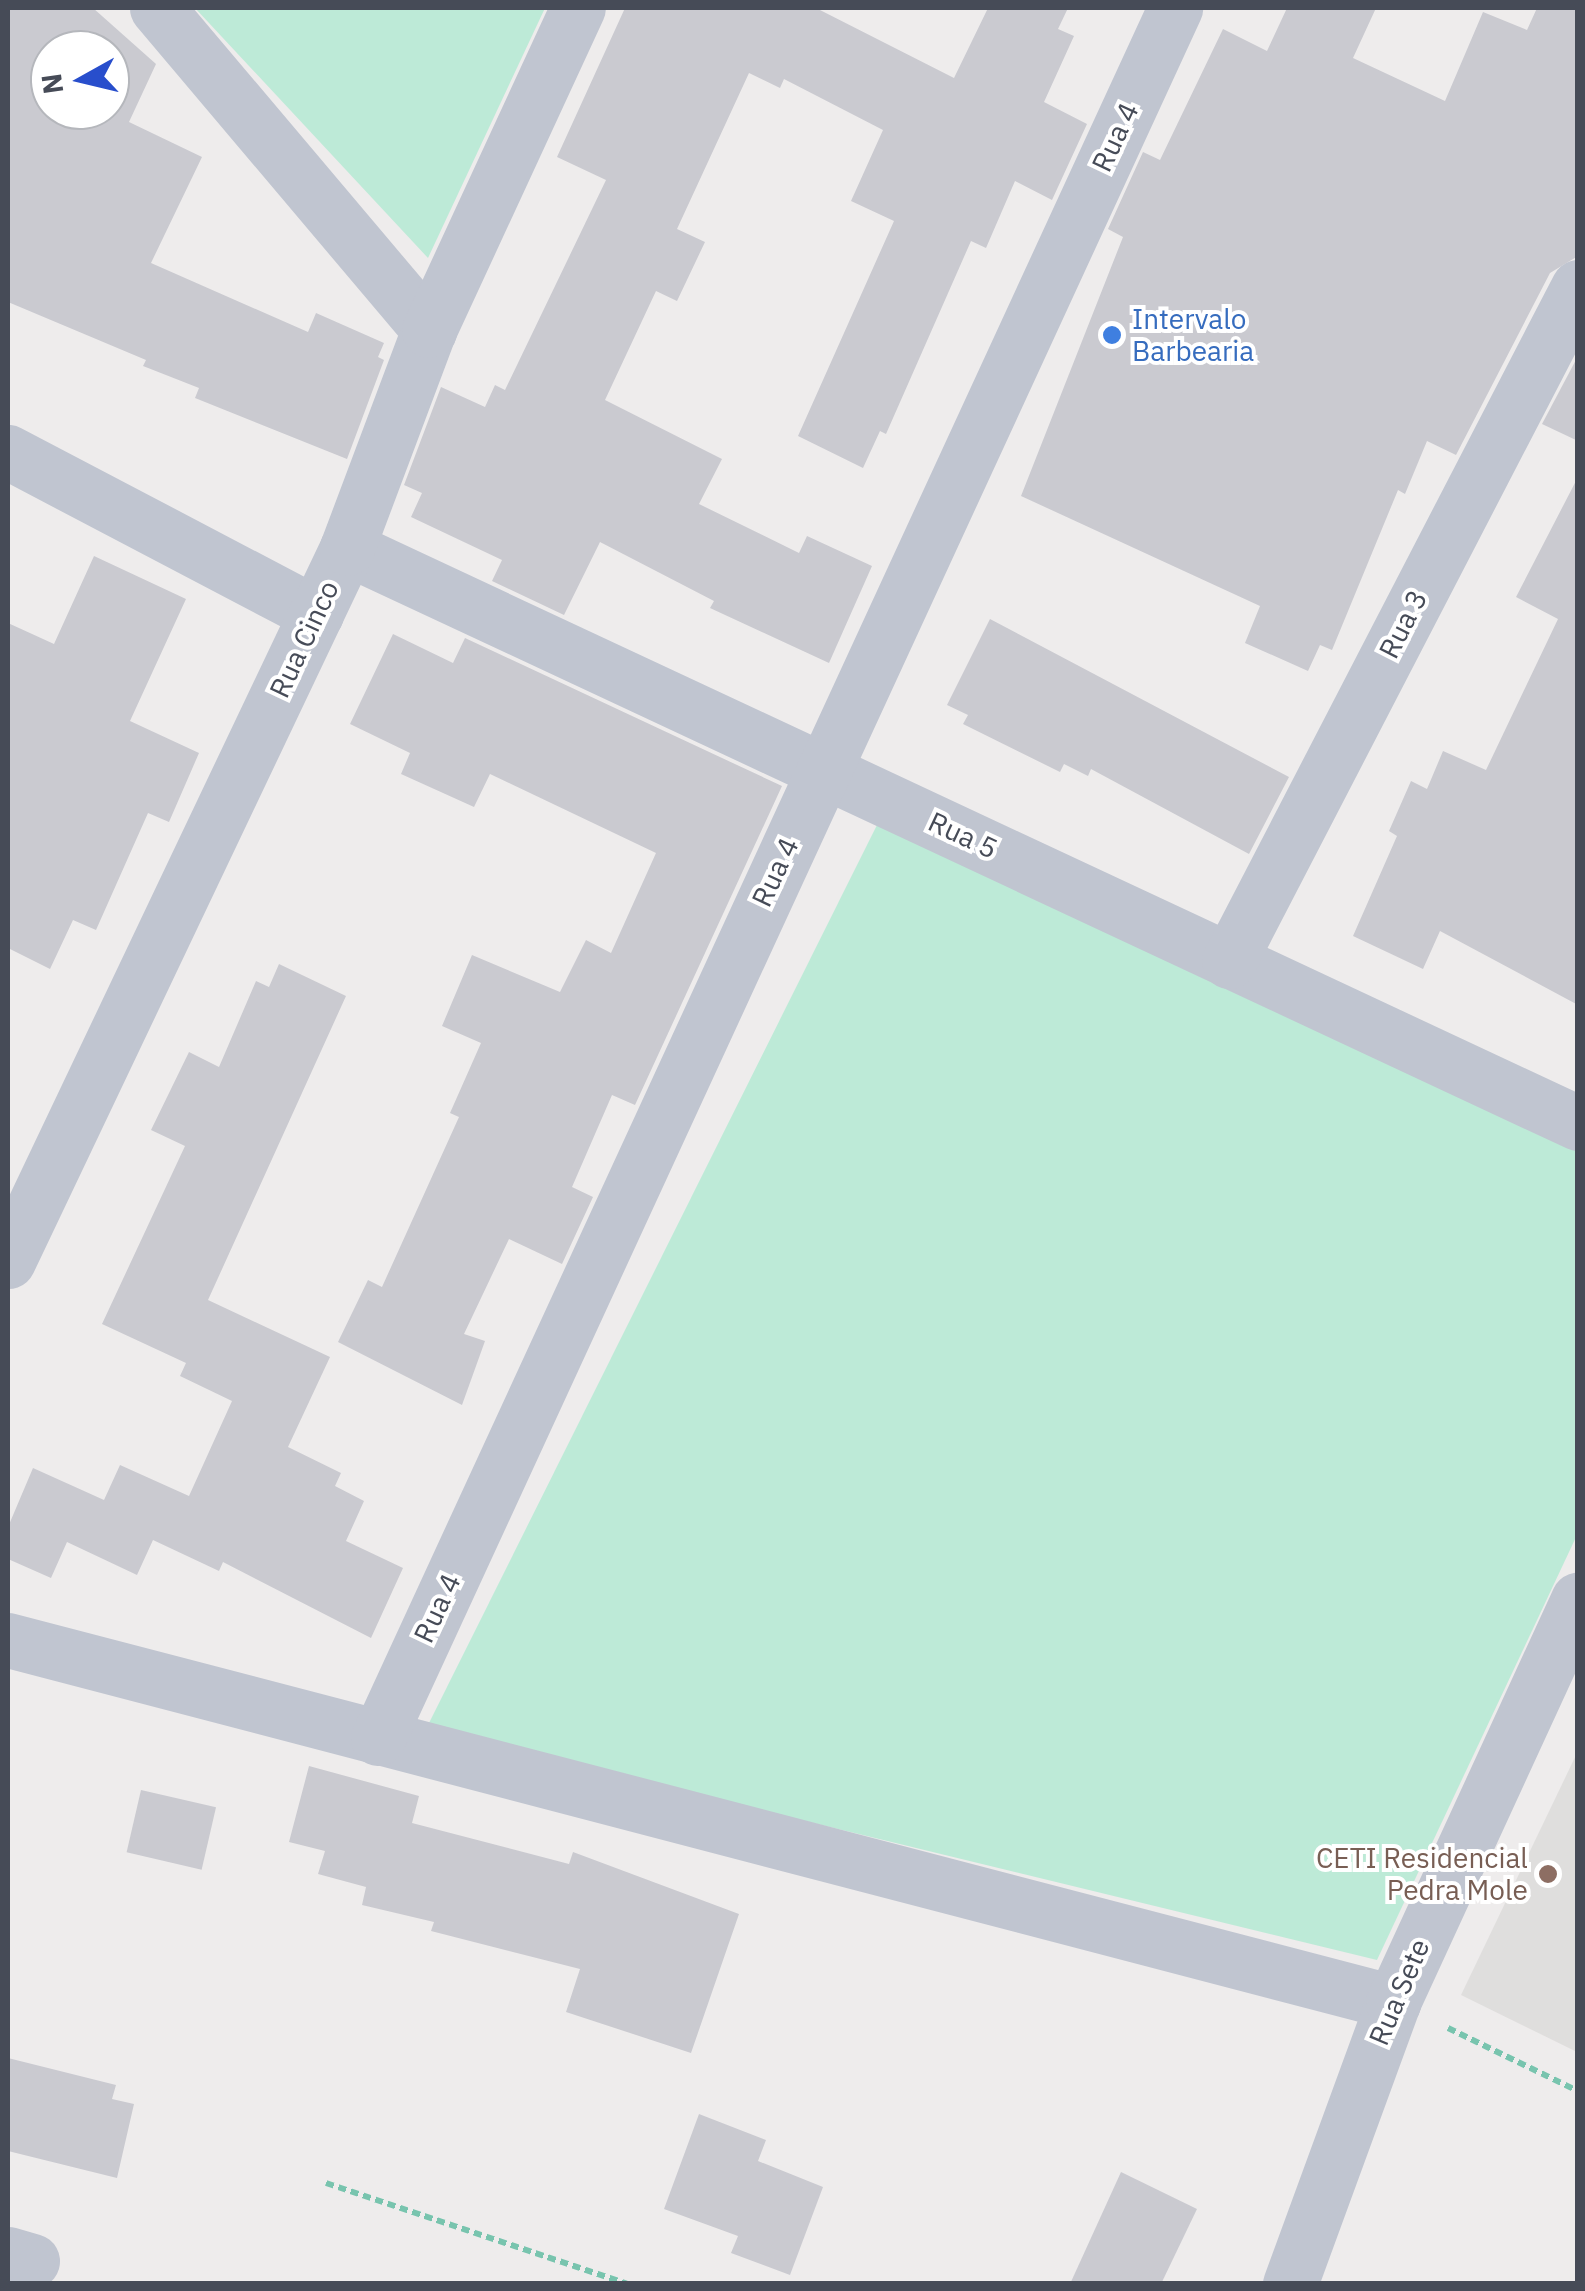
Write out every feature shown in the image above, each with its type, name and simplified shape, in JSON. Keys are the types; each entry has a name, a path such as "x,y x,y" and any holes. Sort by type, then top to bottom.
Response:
{"street":[{"path":"158,8 430,330"},
{"name":"Rua Cinco","path":"8,1261 347,548 430,330 578,8"},
{"name":"Rua 4","path":"378,1738 1175,8"},
{"name":"Rua 3","path":"1229,961 1578,287"},
{"path":"8,452 316,614"},
{"name":"Rua 5","path":"347,548 1578,1123"},
{"name":"Rua Sete","path":"1290,2284 1393,2002 1578,1600"},
{"path":"8,1640 1393,2002"}],"path":[{"path":"1393,2002 1578,2090"},
{"path":"326,2183 627,2284"}],"shaded area":[{"name":"CETI Residencial Pedra Mole","path":"1577,1753 1577,2052 1461,1995"}],"green space":[{"path":"195,8 545,8 428,258"},
{"path":"881,817 1577,1149 1577,1535 1377,1960 426,1729"}],"building":[{"path":"8,8 93,8 118,30 30,30 30,130 130,130 130,122 202,157 151,263 308,332 316,313 384,343 378,357 384,360 347,459 195,398 199,388 143,366 146,360 8,302"},
{"path":"625,8 816,8 954,78 988,8 1068,8 1058,29 1074,36 1044,102 1087,124 1052,200 1015,181 986,248 971,241 886,434 880,431 863,468 798,436 894,221 851,201 883,130 784,79 780,88 749,73 677,229 705,242 677,301 656,291 605,400 722,459 699,504 799,553 807,536 872,566 829,663 710,608 714,601 600,542 564,615 492,581 502,560 411,517 422,493 404,485 441,387 485,407 495,385 505,390 606,180 557,157"},
{"path":"1287,8 1376,8 1353,58 1445,101 1483,12 1527,30 1537,8 1578,8 1578,256 1550,273 1456,455 1427,441 1405,494 1398,490 1332,650 1320,645 1308,671 1245,643 1260,606 1021,496 1123,237 1108,229 1143,152 1160,160 1223,29 1267,51"},
{"path":"130,41 156,64 130,120"},
{"path":"1578,356 1578,441 1542,424"},
{"path":"1578,477 1578,1005 1440,931 1423,969 1353,936 1397,836 1389,831 1411,781 1427,789 1443,751 1486,770 1558,619 1516,597"},
{"path":"94,556 186,599 130,721 199,753 169,822 148,813 96,930 73,920 50,969 8,948 8,623 54,644"},
{"path":"990,619 1289,777 1249,854 1091,769 1088,776 1064,764 1060,772 963,724 968,715 947,705"},
{"path":"393,634 453,663 465,638 782,786 635,1105 612,1095 572,1187 593,1197 562,1264 509,1239 464,1334 485,1341 462,1405 338,1342 368,1280 382,1287 459,1117 450,1113 481,1043 442,1026 472,955 560,992 586,940 611,953 656,853 490,774 474,807 401,774 410,753 350,724"},
{"path":"279,964 346,996 208,1300 330,1357 288,1447 341,1473 335,1486 364,1501 346,1541 403,1568 371,1638 223,1562 219,1571 153,1540 137,1575 67,1542 51,1578 8,1559 8,1527 33,1468 104,1500 120,1465 189,1496 232,1401 180,1376 186,1363 102,1324 185,1146 151,1130 189,1052 219,1067 256,981 269,987"},
{"path":"309,1766 419,1796 412,1823 569,1864 573,1852 739,1914 691,2053 566,2012 580,1969 431,1931 434,1922 362,1905 366,1887 318,1874 325,1851 289,1842"},
{"path":"141,1790 216,1807 202,1870 127,1852"},
{"path":"8,2058 116,2085 112,2099 134,2104 117,2178 8,2151"},
{"path":"699,2114 766,2140 758,2161 823,2187 790,2275 731,2253 738,2236 664,2209"},
{"path":"1121,2172 1197,2209 1161,2284 1070,2284"}],"place":[{"name":"Intervalo Barbearia","path":"1112,335"},
{"name":"CETI Residencial Pedra Mole","path":"1548,1874"}]}
